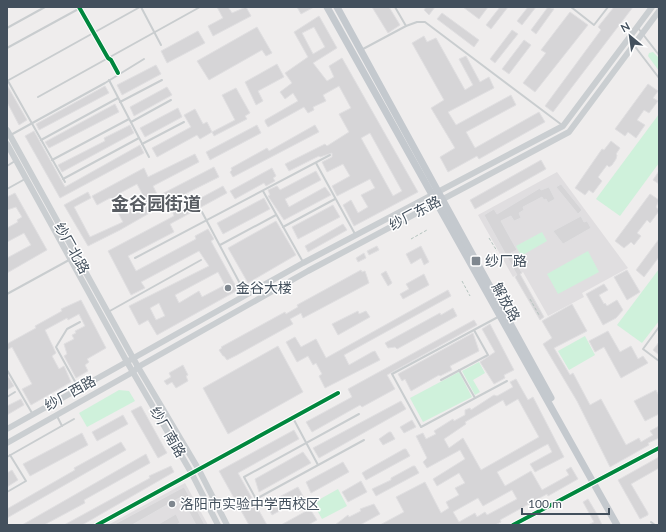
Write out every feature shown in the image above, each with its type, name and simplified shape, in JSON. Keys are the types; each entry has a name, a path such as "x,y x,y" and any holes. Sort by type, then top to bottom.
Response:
{"main road":[{"name":"解放路","path":"336,7 438,201 617,525"},
{"name":"纱厂东路","path":"133,358 303,263 563,126 652,7"},
{"name":"解放路","path":"329,8 434,193"},
{"name":"纱厂东路","path":"133,372 138,367 257,299 569,132 659,11"},
{"name":"纱厂北路","path":"8,134 105,314 127,362"},
{"name":"纱厂北路","path":"7,144 70,259 138,367"},
{"name":"纱厂西路","path":"7,428 133,358"},
{"name":"纱厂南路","path":"127,362 192,474 218,525"},
{"name":"纱厂南路","path":"138,367 199,470 227,525"},
{"name":"纱厂西路","path":"7,442 133,372"},
{"name":"解放路","path":"594,481 622,525"}],"street":[{"path":"81,7 93,32 118,73"},
{"path":"97,525 338,393"},
{"path":"509,525 659,448"},
{"path":"513,525 594,481"}],"lane":[{"path":"7,28 45,7"},
{"path":"7,48 81,7"},
{"path":"65,182 7,80 140,7 161,45"},
{"path":"38,97 200,7"},
{"path":"395,7 406,26"},
{"path":"571,7 594,25 608,7"},
{"path":"360,51 406,26 417,22 425,22 563,126"},
{"path":"637,27 659,56"},
{"path":"629,39 659,78"},
{"path":"8,134 32,123 144,59"},
{"path":"109,80 149,157"},
{"path":"120,102 162,80"},
{"path":"41,140 118,98"},
{"path":"131,122 171,100"},
{"path":"52,160 129,119"},
{"path":"142,144 184,122"},
{"path":"63,179 139,138"},
{"path":"135,258 330,155"},
{"path":"7,166 16,161"},
{"path":"316,163 355,235"},
{"path":"7,189 26,179"},
{"path":"263,191 303,263"},
{"path":"283,227 335,199"},
{"path":"202,212 246,296"},
{"path":"220,245 276,215"},
{"path":"7,294 70,259"},
{"path":"105,314 201,260"},
{"path":"502,315 392,374 421,428 507,381"},
{"path":"79,388 56,347 67,329 80,322"},
{"path":"659,328 643,349 659,361"},
{"path":"441,380 488,355 474,330"},
{"path":"7,370 32,414"},
{"path":"460,370 475,398"},
{"path":"7,397 16,392"},
{"path":"359,414 244,477 256,499 364,440"},
{"path":"57,415 62,426"},
{"path":"293,418 318,465"},
{"path":"7,456 74,419"},
{"path":"7,492 26,481 10,455"},
{"path":"651,522 655,525"}],"path":[{"path":"411,239 427,230"},
{"path":"489,238 497,251"},
{"path":"462,281 470,296"},
{"path":"530,299 539,315"}],"shaded area":[{"path":"557,172 628,268 582,293 584,297 548,316 523,272 513,277 478,215"},
{"name":"洛阳市实验中学西校区","path":"185,483 208,525 108,525"}],"green space":[{"path":"653,52 659,58 659,71 648,56 649,53"},
{"path":"659,114 659,163 620,216 596,199"},
{"path":"542,232 547,241 521,256 516,246"},
{"path":"588,251 599,272 558,294 547,274"},
{"path":"659,269 659,321 642,343 617,325"},
{"path":"585,336 595,355 569,370 558,351"},
{"path":"479,362 485,373 473,380 480,392 475,395 462,371"},
{"path":"459,372 472,397 423,422 410,398"},
{"path":"119,390 129,391 135,401 87,427 79,413"},
{"path":"338,489 347,506 322,519 313,503"}],"building":[{"path":"217,7 228,7 232,13 246,7 251,16 213,36 208,26 223,18"},
{"path":"297,7 314,7 301,14"},
{"path":"372,7 389,7 400,25 388,33"},
{"path":"426,7 435,7 429,15 424,10"},
{"path":"463,7 488,7 479,19"},
{"path":"500,7 508,7 491,29 486,25"},
{"path":"528,7 536,7 522,25 517,21"},
{"path":"548,7 554,9 536,34 531,30"},
{"path":"614,7 633,7 553,112 545,106 601,30 598,27"},
{"path":"570,12 588,25 535,92 523,83 546,53 541,50"},
{"path":"442,13 479,40 474,47 437,19"},
{"path":"319,16 337,48 313,63 327,81 334,77 329,66 342,58 418,192 354,226 343,205 351,200 358,213 368,207 361,195 375,188 370,179 337,196 332,186 350,176 343,164 327,172 322,162 332,157 332,153 319,156 289,171 285,164 325,144 327,146 349,132 339,114 351,108 339,86 323,95 326,101 313,107 314,110 308,113 304,107 268,127 265,122 265,120 298,101 293,93 285,99 280,92 292,83 285,73 308,57 294,32","holes":["314,27 325,47 313,54 302,33","370,133 402,191 393,196 361,138"]},
{"path":"257,27 272,53 266,56 262,50 209,80 197,61"},
{"path":"512,30 518,34 495,63 490,59"},
{"path":"198,31 205,43 167,63 161,51"},
{"path":"424,36 427,42 436,38 465,90 473,85 459,59 466,56 480,82 489,77 494,88 448,112 456,125 511,95 516,105 466,132 475,148 539,112 545,122 479,159 477,156 448,172 440,157 455,148 431,108 444,100 412,43"},
{"path":"524,40 531,45 509,74 502,69"},
{"path":"277,64 284,77 258,91 263,101 256,105 245,82"},
{"path":"156,65 161,74 122,95 117,85"},
{"path":"648,84 658,91 653,98 658,101 649,113 644,110 637,120 645,125 636,138 628,132 625,136 615,129"},
{"path":"7,85 27,120 19,125 7,102"},
{"path":"105,86 109,93 39,130 36,124"},
{"path":"167,87 172,95 134,116 130,107"},
{"path":"236,88 250,113 245,116 247,119 214,136 212,132 235,120 222,95"},
{"path":"115,104 119,112 49,148 45,142"},
{"path":"178,108 182,117 145,137 140,128"},
{"path":"195,109 203,124 207,122 212,132 200,139 197,135 157,157 152,148 191,127 184,115"},
{"path":"130,125 134,133 62,172 58,165 105,141 104,138"},
{"path":"257,125 261,133 210,160 206,152"},
{"path":"315,125 319,132 233,177 230,172 232,170 231,168 267,148 269,151"},
{"path":"34,131 65,187 140,145 144,153 60,198 25,136"},
{"path":"611,141 620,148 616,154 616,159 609,167 607,165 598,177 602,181 593,193 589,190 585,195 575,188 602,149 604,150"},
{"path":"195,154 199,162 153,186 158,196 214,167 219,177 167,203 120,230 88,246 64,205 88,192 91,198 74,207 90,237 123,222 110,198 97,205 92,196 144,168 148,177","holes":["137,184 146,201 129,210 120,193"]},
{"path":"541,160 546,169 475,209 470,200"},
{"path":"272,168 276,176 273,178 275,181 266,186 264,183 235,199 230,191"},
{"path":"316,171 321,180 285,199 289,207 325,187 331,195 284,220 268,196 270,195 268,190 277,186 280,190"},
{"path":"659,171 659,184 653,180"},
{"path":"561,184 582,210 578,214 556,187"},
{"path":"223,186 227,193 170,224 174,232 128,256 136,271 196,239 195,236 208,229 214,239 211,241 238,290 157,335 148,320 139,325 129,306 209,266 199,251 141,282 145,288 131,295 108,251 174,216 173,213","holes":["218,272 225,285 202,297 199,291 179,303 175,295","159,303 165,316 156,320 150,308"]},
{"path":"549,187 555,199 548,203 546,199 544,200 542,197 523,207 524,210 519,213 521,218 514,221 511,216 501,221 517,250 511,253 522,273 520,274 544,317 540,320 515,277 517,275 484,215 494,209 497,214 540,188 541,190"},
{"path":"15,193 47,250 7,273 7,258 31,245 24,233 7,242 7,228 18,222 17,220 22,217 16,207 7,210 7,197"},
{"path":"650,194 659,200 656,207 659,211 650,223 647,220 637,233 641,236 634,245 631,242 624,248 615,241"},
{"path":"264,198 270,209 223,234 217,223"},
{"path":"333,205 340,217 298,239 292,227"},
{"path":"581,216 584,222 587,221 591,228 563,244 553,231"},
{"path":"276,221 296,255 248,283 228,248"},
{"path":"343,224 347,230 308,252 305,246"},
{"path":"659,239 659,257 644,277 636,270"},
{"path":"377,246 379,250 369,255 367,251"},
{"path":"421,246 429,262 424,265 421,258 411,264 406,254"},
{"path":"364,253 366,258 358,262 356,258"},
{"path":"361,270 362,272 365,271 369,283 303,318 301,313 290,319 293,324 227,360 219,350 222,348 221,347 285,312 286,314 298,307 297,305"},
{"path":"627,270 640,292 627,300 614,277"},
{"path":"386,271 392,283 388,286 381,274"},
{"path":"424,274 429,285 403,299 400,294 409,289 406,284"},
{"path":"604,284 608,290 599,295 604,304 605,303 607,306 617,300 623,310 616,318 603,325 586,294"},
{"path":"448,290 451,296 344,355 349,365 375,351 380,360 325,388 319,376 322,374 316,363 313,365 308,356 297,362 286,342 295,337 301,347 316,339 326,358"},
{"path":"81,300 106,348 87,359 89,362 85,365 88,371 76,378 64,356 67,354 64,344 74,339 72,335 76,333 75,331 85,326 79,314 68,320 67,318 45,330 56,353 52,356 59,369 64,366 71,382 31,405 22,389 32,384 12,347 7,350 7,344 36,328 35,326 62,311 61,309"},
{"path":"572,304 587,331 554,348 570,375 573,373 590,405 601,399 626,445 639,438 641,442 653,435 650,431 659,426 659,438 648,443 649,445 610,467 577,401 543,344 552,338 542,321"},
{"path":"453,308 457,316 397,349 395,347 388,348 385,343 440,313 441,315"},
{"path":"358,311 359,314 366,311 370,317 338,335 332,324"},
{"path":"474,320 477,325 387,375 395,389 362,407 360,405 312,432 306,422 352,397 348,389"},
{"path":"490,324 514,370 504,375 505,378 494,384 480,362 495,352 482,329"},
{"path":"608,331 620,352 631,346 638,359 643,356 648,363 621,378 604,347 595,352 589,341"},
{"path":"473,333 479,351 450,366 452,370 440,376 439,375 411,391 405,379 402,381 398,374"},
{"path":"659,342 659,355 653,350"},
{"path":"278,346 303,392 228,434 203,388"},
{"path":"183,365 188,375 186,376 188,381 176,388 172,382 167,385 164,381 171,377 169,373"},
{"path":"7,375 14,386 7,390"},
{"path":"516,379 528,400 533,397 564,457 535,472 530,464 552,452 548,444 497,472 505,486 531,471 542,490 569,475 566,470 571,467 578,479 500,520 501,522 495,525 380,525 404,512 396,497 425,482 441,513 449,508 446,502 459,495 455,488 465,483 459,473 437,486 433,479 465,459 460,450 427,468 423,462 427,458 416,436 423,433 426,439 436,434 434,431 453,419 454,421 465,415 465,410 470,408 471,410 494,395 497,396 513,387 510,382","holes":["518,399 539,437 481,470 463,438 449,448 444,439 466,424 465,422 503,400 506,406","512,490 517,499 487,515 485,512 477,517 475,513 459,522 453,512 478,498 483,506"]},
{"path":"656,390 659,396 659,414 645,421 634,401"},
{"path":"21,399 24,405 7,415 7,406"},
{"path":"401,401 406,409 319,458 313,448"},
{"path":"141,406 167,453 158,458 131,411"},
{"path":"123,415 128,424 97,441 92,432"},
{"path":"412,420 416,427 404,433 400,427"},
{"path":"294,430 299,439 238,473 267,525 249,525 219,471"},
{"path":"391,432 395,439 383,445 379,439"},
{"path":"82,433 88,445 30,476 23,464"},
{"path":"121,442 126,450 7,518 7,509 75,470 74,468"},
{"path":"406,449 410,456 366,480 362,473"},
{"path":"303,452 311,463 259,492 255,479"},
{"path":"146,454 150,463 84,500 85,503 44,525 22,525"},
{"path":"659,457 659,468 631,484 648,513 648,515 640,519 618,480"},
{"path":"343,462 349,472 311,493 306,482"},
{"path":"171,466 174,472 82,525 64,525 150,478 149,476"},
{"path":"415,466 419,473 376,496 372,489 391,480 391,478"},
{"path":"12,470 18,480 7,487 7,473"},
{"path":"361,481 367,492 348,502 342,492"},
{"path":"184,487 205,525 196,525 181,497 132,525 113,525"},
{"path":"298,487 304,498 272,515 266,504"},
{"path":"588,499 602,525 588,525 594,522 583,502"},
{"path":"374,504 380,514 360,525 335,525 348,515 349,517 361,511 360,509"},
{"path":"310,509 317,520 308,525 281,525"},
{"path":"176,514 180,523 176,525 157,525"}],"cycle path":[{"path":"79,7 118,73"},
{"path":"97,525 338,393"},
{"path":"513,525 659,448"}],"place":[{"name":"纱厂路","path":"476,261"},
{"name":"金谷大楼","path":"228,288"},
{"name":"洛阳市实验中学西校区","path":"172,504"}],"district":[{"name":"金谷园街道","path":"156,204"}]}
